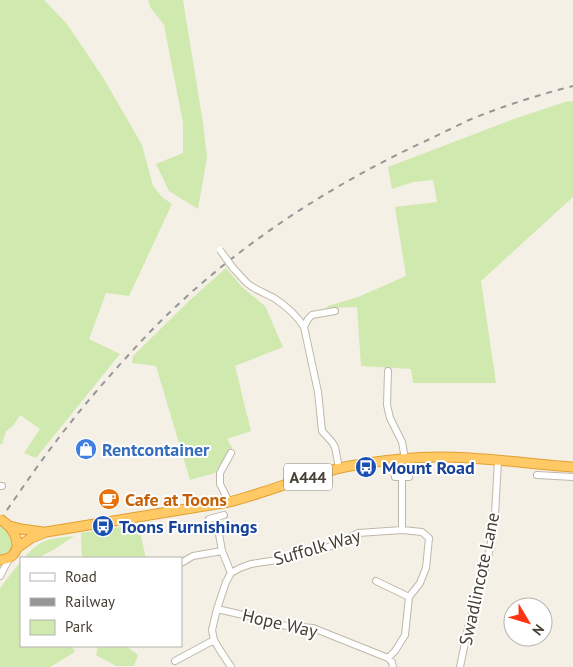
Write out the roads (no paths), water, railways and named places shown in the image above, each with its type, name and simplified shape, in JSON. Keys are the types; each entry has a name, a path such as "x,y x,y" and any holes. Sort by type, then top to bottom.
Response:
{"highway":[{"name":"A444","path":"10,558 17,548 31,538 46,532 229,502 340,468 405,459 440,457 573,467"},
{"name":"A444","path":"5,522 21,529 46,532"},
{"name":"A444","path":"5,522 17,540 17,548"},
{"path":"0,560 10,558"}],"street":[{"path":"220,250 247,283 273,297 292,312 304,327 318,392 322,431 335,447 340,468"},
{"path":"304,327 312,315 335,311"},
{"path":"388,371 387,405 390,418 402,442 405,459"},
{"path":"229,502 220,484 220,473 231,453"},
{"name":"Swadlincote Lane","path":"460,667 468,628 490,548 495,515 498,460"},
{"path":"536,475 573,477"},
{"path":"402,477 402,530"},
{"path":"209,519 224,516"},
{"path":"216,518 222,551 231,573 226,582 212,630 214,640 231,667"},
{"name":"Suffolk Way","path":"231,573 251,564 284,559 326,548 358,533 402,530 422,532 428,538 426,568 420,584 410,597 405,635 396,651 388,658"},
{"path":"182,561 192,556 222,551"},
{"path":"0,576 10,558"},
{"path":"376,581 410,597"},
{"name":"Hope Way","path":"217,609 261,619 278,626 313,628 388,658"},
{"path":"175,661 214,640"},
{"path":"388,658 394,667"}],"railway":[{"path":"0,520 68,426 124,360 179,304 245,248 317,199 393,157 469,120 521,101 573,86"}],"place":[{"name":"Rentcontainer","path":"86,449"},
{"name":"Mount Road","path":"366,467"},
{"name":"Cafe at Toons","path":"109,499"},
{"name":"Toons Furnishings","path":"103,526"}]}
